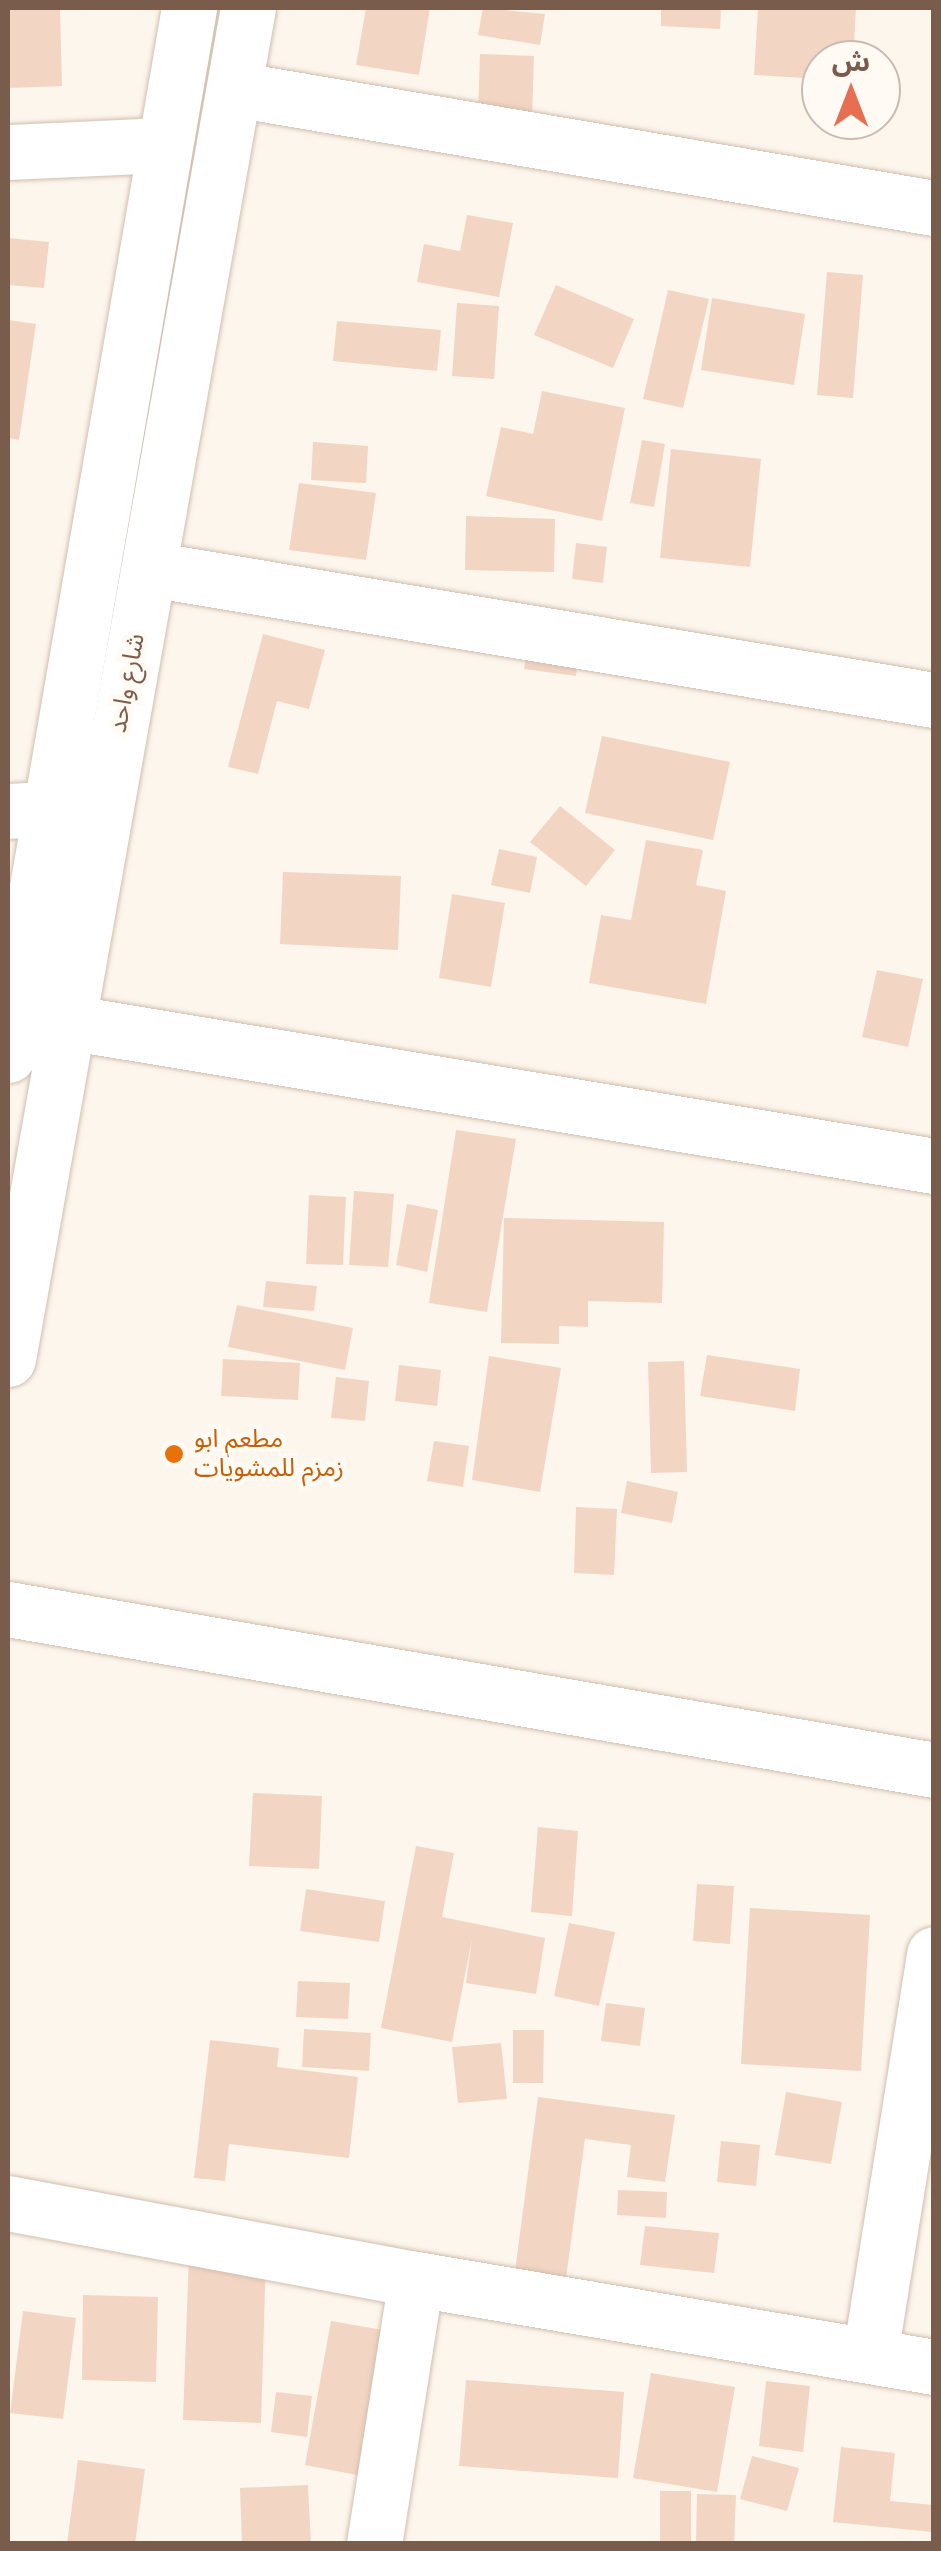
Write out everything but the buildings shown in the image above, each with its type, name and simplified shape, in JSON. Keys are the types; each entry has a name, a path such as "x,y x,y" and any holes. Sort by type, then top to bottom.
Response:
{"street":[{"path":"8,1055 28,810 189,8"},
{"name":"شارع واحد","path":"8,1360 102,809 150,569 248,8"},
{"path":"234,88 934,208"},
{"path":"8,152 164,145"},
{"path":"150,569 934,700"},
{"path":"67,1022 934,1166"},
{"path":"8,1609 934,1770"},
{"path":"870,2354 934,1954"},
{"path":"8,2203 416,2279 934,2366"},
{"path":"374,2544 416,2279"}],"place":[{"name":"مطعم ابو زمزم للمشويات","path":"174,1454"}]}
